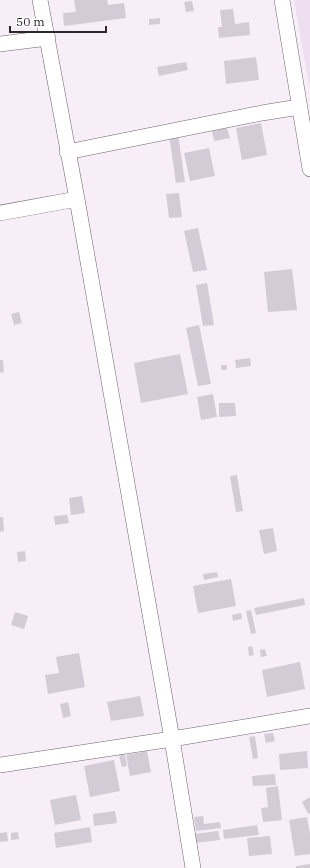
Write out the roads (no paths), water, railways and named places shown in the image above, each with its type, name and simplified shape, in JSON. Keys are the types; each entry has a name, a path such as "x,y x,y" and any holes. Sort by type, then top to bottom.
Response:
{"street":[{"path":"40,0 48,38 67,152 77,199 172,739 192,868"},
{"path":"282,0 310,169"},
{"path":"0,44 48,38"},
{"path":"67,152 262,112 299,107"},
{"path":"0,213 77,199"},
{"path":"0,765 310,716"}]}
